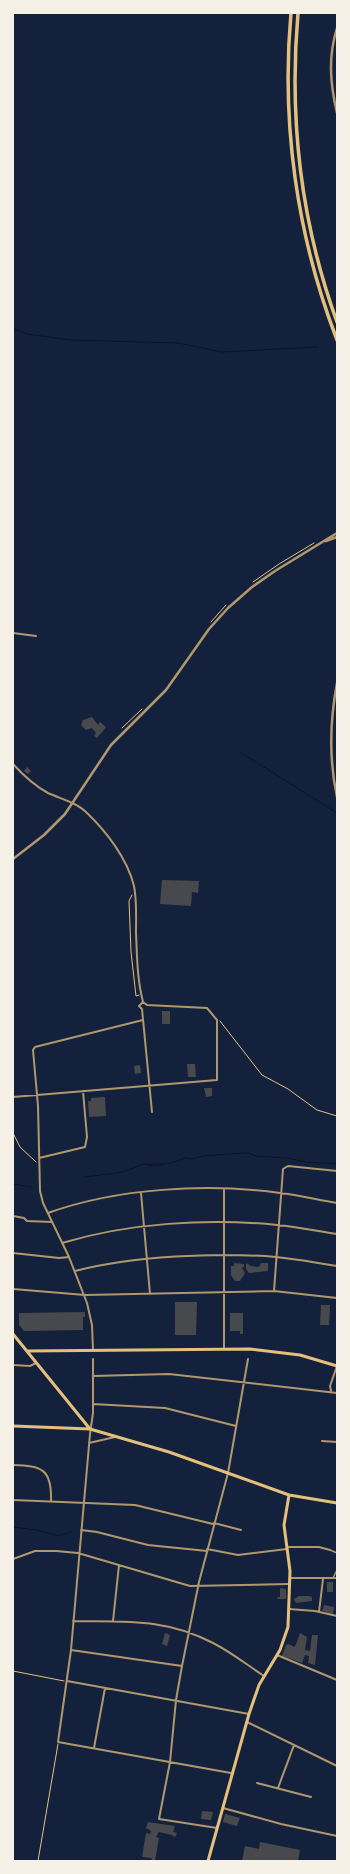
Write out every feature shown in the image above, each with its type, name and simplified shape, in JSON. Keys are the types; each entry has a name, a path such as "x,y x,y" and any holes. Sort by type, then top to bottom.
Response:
{"highway":[{"path":"291,13 288,54 288,100 294,170 302,222 311,258 337,340"},
{"path":"298,13 294,77 300,169 317,256 337,322"}],"main road":[{"path":"13,1334 90,1429"},
{"path":"27,1351 224,1348 276,1351 309,1357 337,1366"},
{"path":"13,1426 90,1429 169,1452 289,1496 337,1503"},
{"path":"208,1861 248,1714 264,1676 277,1656 286,1631 289,1610 290,1578 284,1525 289,1496"}],"street":[{"path":"337,28 332,49 330,70 337,113"},
{"path":"13,859 55,825 74,803 107,750 123,729 166,690 209,630 232,604 275,571 337,533"},
{"path":"324,542 337,537"},
{"path":"13,633 36,636"},
{"path":"337,683 333,715 332,753 337,797"},
{"path":"13,766 45,791 74,803 86,812 114,845 130,874 135,892 138,967 142,1002 139,1004 142,1009 152,1112"},
{"path":"13,1097 217,1080 217,1020 211,1010 207,1008 147,1005 142,1002"},
{"path":"142,1009 147,1005"},
{"path":"93,1350 92,1319 85,1295 48,1213 40,1191 37,1095 32,1053 35,1047 143,1020"},
{"path":"39,1158 86,1147 87,1137 83,1091"},
{"path":"274,1291 282,1171 285,1166 337,1171"},
{"path":"48,1213 95,1199 141,1192 224,1189 280,1193 337,1203"},
{"path":"224,1189 224,1348"},
{"path":"141,1192 150,1294"},
{"path":"13,1216 24,1218 27,1221 52,1222"},
{"path":"62,1243 99,1234 144,1227 224,1223 278,1225 337,1234"},
{"path":"13,1253 59,1258 69,1257"},
{"path":"75,1271 147,1260 224,1256 276,1258 337,1266"},
{"path":"13,1289 85,1295 274,1291 337,1298"},
{"path":"93,1358 93,1422 90,1429 78,1553 71,1650 58,1742 231,1773"},
{"path":"217,1828 159,1819 170,1762 176,1700 182,1666 198,1586 228,1473 248,1359"},
{"path":"13,1365 30,1366 36,1363"},
{"path":"331,1391 330,1386 337,1366"},
{"path":"93,1376 164,1374 331,1391 337,1393"},
{"path":"93,1404 165,1408 236,1426"},
{"path":"89,1443 116,1437"},
{"path":"322,1441 337,1442"},
{"path":"13,1465 36,1467 45,1472 50,1482 51,1501"},
{"path":"13,1500 141,1506 241,1530"},
{"path":"81,1530 148,1545 207,1550 238,1555 287,1548 319,1547 337,1553"},
{"path":"13,1559 40,1550 78,1553 186,1585 290,1584"},
{"path":"113,1622 119,1565"},
{"path":"333,1578 337,1570"},
{"path":"290,1578 337,1578"},
{"path":"319,1612 323,1578"},
{"path":"289,1610 319,1612 337,1616"},
{"path":"74,1622 153,1623 189,1632 215,1644 264,1676"},
{"path":"71,1650 182,1666"},
{"path":"277,1656 337,1680"},
{"path":"67,1681 248,1714"},
{"path":"94,1748 105,1688"},
{"path":"246,1721 337,1766"},
{"path":"278,1788 294,1745"},
{"path":"257,1782 311,1797"},
{"path":"222,1808 281,1824 337,1836"}],"path":[{"path":"251,584 279,564 315,542"},
{"path":"211,622 229,603"},
{"path":"123,729 143,708"},
{"path":"135,892 129,900 131,952 136,996"},
{"path":"217,1020 220,1021 262,1075 288,1089 317,1110 337,1116"},
{"path":"13,1133 20,1147 32,1159 39,1163"},
{"path":"13,1671 67,1681"},
{"path":"38,1861 58,1742"}],"building":[{"path":"92,717 98,725 100,722 106,727 97,738 94,736 96,733 92,728 86,730 81,725 83,720"},
{"path":"27,767 31,771 28,774 24,771"},
{"path":"162,880 199,881 198,893 192,892 191,906 160,904"},
{"path":"162,1011 170,1011 170,1024 162,1024"},
{"path":"187,1064 195,1064 196,1077 188,1077"},
{"path":"140,1065 141,1073 135,1074 134,1066"},
{"path":"204,1088 212,1088 212,1096 206,1097"},
{"path":"105,1097 106,1116 89,1117 88,1101 91,1101 91,1098"},
{"path":"234,1263 244,1264 244,1267 242,1268 245,1273 240,1281 235,1281 231,1275 231,1266 234,1266"},
{"path":"246,1263 251,1266 259,1267 261,1263 268,1263 268,1271 249,1273 246,1269"},
{"path":"175,1302 197,1302 196,1335 175,1335"},
{"path":"321,1305 330,1305 329,1325 320,1325"},
{"path":"85,1312 85,1317 83,1317 83,1330 24,1331 19,1325 19,1313"},
{"path":"230,1313 243,1313 243,1334 240,1334 240,1331 230,1331"},
{"path":"327,1582 333,1582 333,1592 327,1592"},
{"path":"280,1588 286,1589 286,1599 278,1599 277,1597 280,1597"},
{"path":"299,1596 312,1597 312,1601 296,1603 294,1599"},
{"path":"324,1605 334,1607 333,1614 322,1611"},
{"path":"165,1633 170,1635 167,1646 162,1644"},
{"path":"300,1633 307,1637 305,1650 310,1651 312,1635 318,1635 315,1665 308,1663 309,1656 305,1655 302,1663 282,1656 286,1645 288,1644 295,1647"},
{"path":"202,1811 213,1812 211,1820 201,1819"},
{"path":"225,1814 240,1818 237,1826 223,1822"},
{"path":"148,1822 175,1826 173,1832 177,1833 175,1837 159,1832 156,1837 159,1838 155,1861 151,1861 152,1858 142,1857 146,1833 150,1834 151,1831 146,1828"},
{"path":"260,1842 300,1850 298,1861 242,1861 245,1846 259,1849"}],"waterway":[{"path":"13,329 27,334 70,340 178,343 222,352 317,347"},
{"path":"240,752 337,813"},
{"path":"85,1177 123,1172 144,1164 154,1166 171,1163 185,1158 193,1159 202,1156 244,1153 249,1153 256,1156 288,1158 306,1162 337,1164"},
{"path":"145,1164 162,1164"},
{"path":"13,1184 32,1187"},
{"path":"13,1527 37,1530 59,1536 72,1531"}]}
